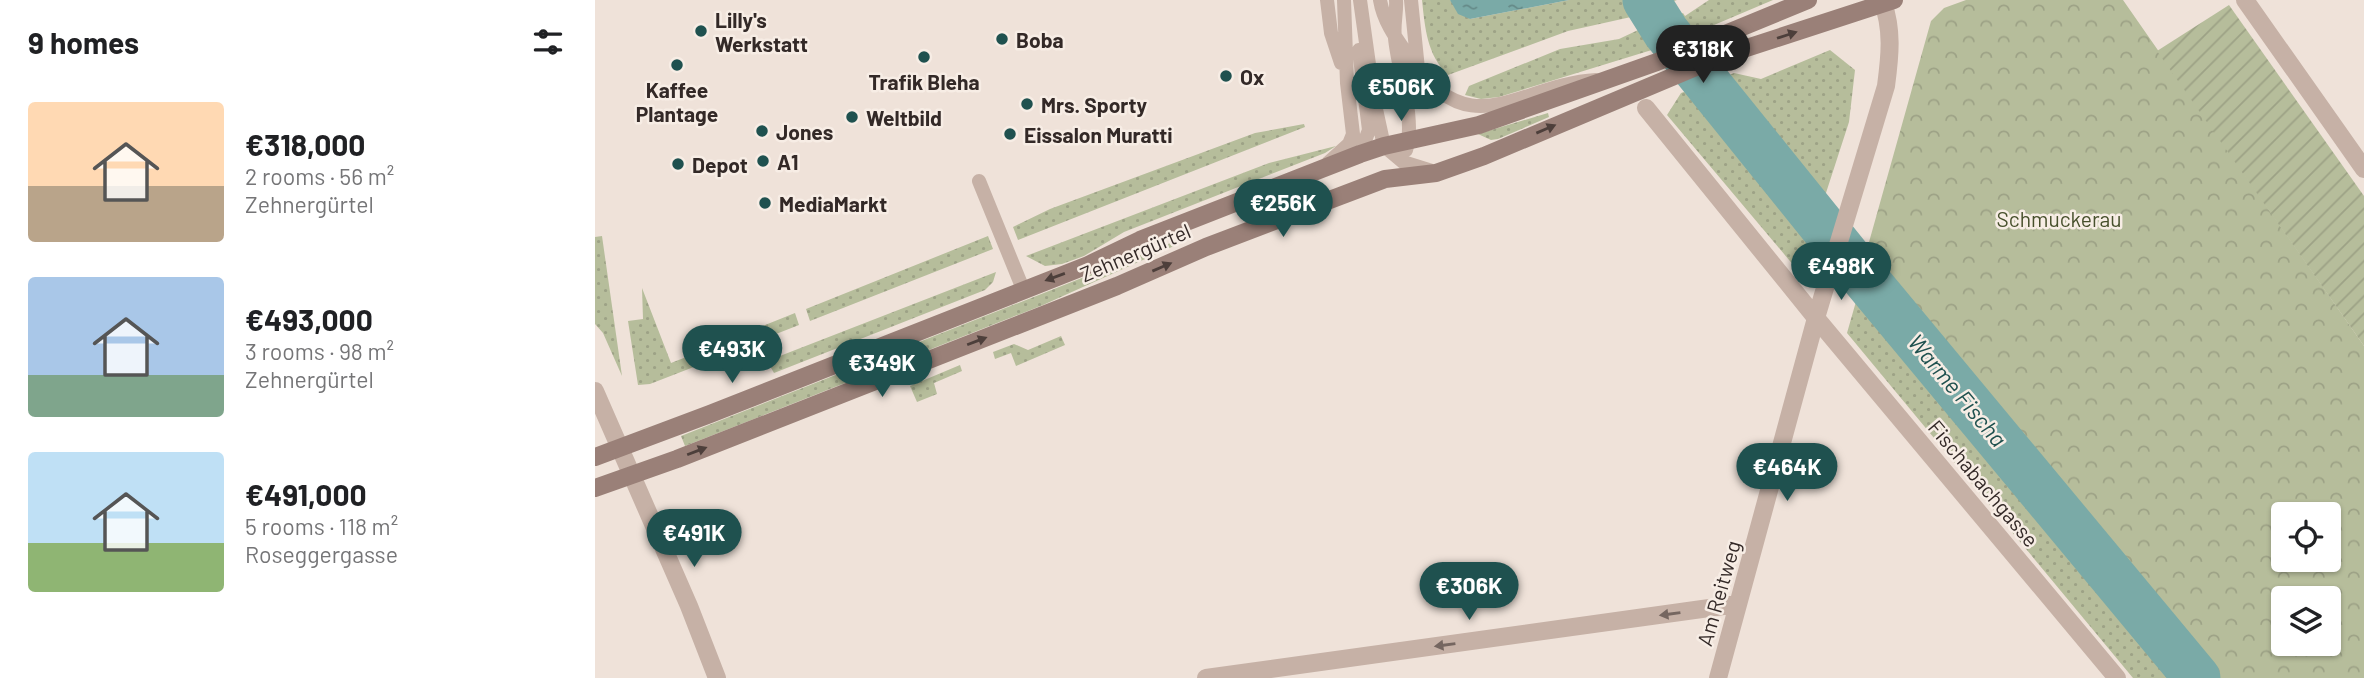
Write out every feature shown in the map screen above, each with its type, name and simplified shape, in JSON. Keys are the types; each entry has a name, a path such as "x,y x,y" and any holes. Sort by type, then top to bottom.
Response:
{"main road":[{"name":"Zehnergürtel","path":"595,457 722,410 1088,265 1140,240 1318,170 1384,146 1479,125 1657,62 1808,0"},
{"name":"Zehnergürtel","path":"595,488 1385,179 1436,173 1722,56 1887,1"}],"street":[{"path":"2245,0 2364,169"},
{"name":"Am Reitweg","path":"1718,678 1816,318 1886,86 1891,53 1887,1"},
{"path":"1646,108 1816,318"},
{"name":"Fischabachgasse","path":"1816,318 2117,678"},
{"path":"595,391 633,474 717,678"},
{"path":"1206,678 1738,604"}],"lane":[{"path":"1327,0 1331,33 1347,83"},
{"path":"1318,170 1338,156 1349,144 1353,134 1347,83 1344,0"},
{"path":"1360,0 1374,100 1384,146 1403,162 1436,173"},
{"path":"1380,0 1383,14 1394,35 1419,70 1445,96 1469,107 1509,103 1578,81 1607,79"},
{"path":"1385,179 1403,162 1409,141 1394,35 1396,0"},
{"path":"1411,0 1419,70"},
{"path":"1360,155 1369,130 1359,52 1364,25"},
{"path":"979,181 1023,289"}],"green space":[{"path":"1422,0 1450,0 1470,19 1569,0 1677,0 1631,17 1568,31 1448,75 1431,50"},
{"path":"1709,0 1773,0 1681,39 1666,19 1683,13 1685,16"},
{"name":"Schmuckerau","path":"1966,0 2123,0 2364,346 2364,678 2211,678 1864,260 1931,21 1944,8"},
{"path":"2229,5 2364,196 2364,346 2157,51"},
{"path":"1653,23 1668,45 1499,97 1481,99 1465,95 1469,86 1560,49 1619,39"},
{"path":"1830,50 1855,70 1849,122 1800,273 1667,115 1681,93 1734,73 1761,79"},
{"path":"1548,113 1549,117 1498,139 1491,140 1478,134"},
{"path":"1304,124 1305,127 1018,240 1013,227 1050,209 1255,133"},
{"path":"1336,146 1325,153 1124,232 1084,256 1062,264 1045,266 1026,256 1269,163"},
{"path":"602,236 622,376 603,333 595,324 595,237"},
{"path":"988,236 993,249 810,321 806,309"},
{"path":"1173,242 1174,246 1043,305 685,446 681,436"},
{"path":"1864,260 2211,678 2172,678 1857,298"},
{"path":"996,272 993,282 985,290 774,373 767,361"},
{"path":"642,288 671,363 699,352 704,363 650,384 638,385 628,321 643,319"},
{"path":"1857,298 2172,678 2133,678 1847,333"},
{"path":"795,313 799,325 715,358 711,347"},
{"path":"1061,336 1065,345 1016,366 1011,353 995,359 993,352 1014,344 1028,350"},
{"path":"960,365 962,371 934,383 937,394 917,402 910,386"}],"water":[{"path":"1450,0 1569,0 1470,19 1458,14"}],"waterway":[{"name":"Warme Fischa","path":"1646,0 1666,32 1862,275 2197,678"}],"place":[{"name":"Lilly's Werkstatt","path":"701,31"},
{"name":"Boba","path":"1002,39"},
{"name":"Trafik Bleha","path":"924,57"},
{"name":"Kaffee Plantage","path":"677,65"},
{"name":"Ox","path":"1226,76"},
{"name":"Mrs. Sporty","path":"1027,104"},
{"name":"Weltbild","path":"852,117"},
{"name":"Jones","path":"762,131"},
{"name":"Eissalon Muratti","path":"1010,134"},
{"name":"A1","path":"763,161"},
{"name":"Depot","path":"678,164"},
{"name":"MediaMarkt","path":"765,203"}]}
